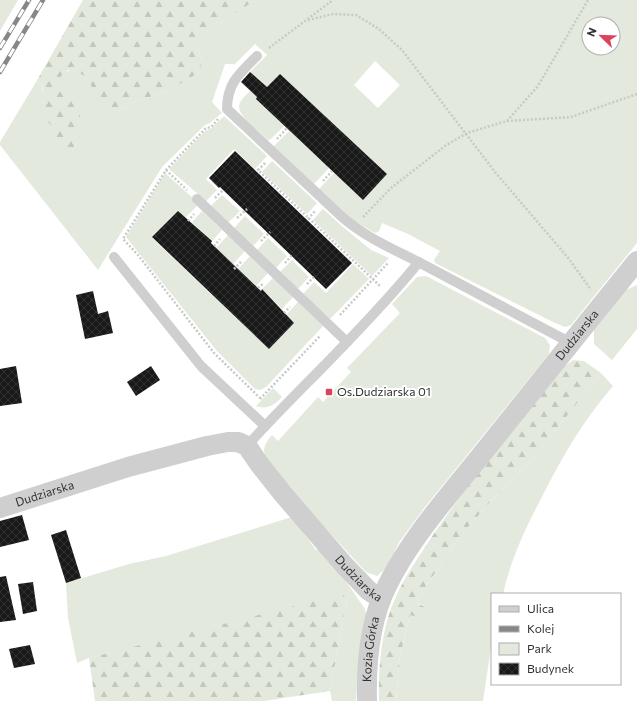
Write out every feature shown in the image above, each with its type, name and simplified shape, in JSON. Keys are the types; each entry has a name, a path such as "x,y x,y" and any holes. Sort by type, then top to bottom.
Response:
{"street":[{"name":"Dudziarska","path":"0,508 128,467 207,446 233,442 247,446 283,494 345,566 369,591 381,599 396,570 424,528 637,261"},
{"name":"Kozia Górka","path":"367,701 366,675 370,642 381,599"}],"lane":[{"path":"257,56 233,82 227,96 227,108 353,227 380,243 419,262 571,343"},
{"path":"197,199 348,342"},
{"path":"114,257 201,366 265,426"},
{"path":"247,446 348,342 419,262"}],"path":[{"path":"257,56 308,20 333,0"},
{"path":"507,121 538,86 588,0"},
{"path":"308,20 333,14 356,16 379,29 402,50 495,172 569,259 602,304"},
{"path":"353,227 391,188 445,146 466,133 507,121 571,117 637,94"},
{"path":"227,108 211,127 206,128 166,170 123,239 138,255 214,353 260,398"},
{"path":"274,153 258,170 390,296"},
{"path":"166,170 197,199"}],"green space":[{"path":"0,0 18,0 0,31"},
{"path":"83,0 257,0 225,20 211,32 198,47 202,63 198,73 168,91 135,102 118,111 110,110 103,106 86,77 77,71 68,70 57,81 56,86 59,91 71,100 80,115 81,131 70,156 66,156 55,146 56,129 42,114 41,101 43,86 42,84 36,82"},
{"path":"257,0 637,0 637,243 571,325 565,327 435,263 434,260 440,251 408,234 382,223 379,231 375,233 353,220 319,189 334,173 363,200 387,174 280,74 267,87 250,72 267,55 255,44 235,64 225,64 212,102 222,113 210,123 205,125 162,167 98,270 0,145 0,142 36,82 42,84 43,95 41,103 49,124 56,129 73,151 76,144 71,100 60,92 56,85 56,82 63,73 70,70 80,72 118,111 135,102 168,91 202,63 198,47 211,32 232,15","holes":["375,61 400,85 378,108 354,85"]},
{"path":"250,91 257,97 256,99 284,126 271,139 268,140 242,115 239,106 243,98"},
{"path":"224,116 267,156 255,169 234,149 206,179 217,190 206,201 169,169 205,131 210,129"},
{"path":"289,131 329,168 314,184 274,146"},
{"path":"272,161 317,203 307,214 262,172"},
{"path":"165,173 196,201 194,203 197,206 185,218 178,211 152,238 269,349 294,323 286,315 298,302 323,326 266,387 260,390 255,389 217,351 126,237"},
{"path":"222,195 240,211 228,223 211,206"},
{"path":"323,209 371,250 389,258 372,276 313,220"},
{"path":"202,211 222,230 212,241 192,222"},
{"path":"245,216 264,234 253,246 234,228"},
{"path":"228,235 245,251 233,264 216,248"},
{"path":"268,238 287,256 276,268 257,250"},
{"path":"250,256 268,273 256,286 238,269"},
{"path":"292,260 309,277 298,289 280,272"},
{"path":"353,264 369,279 330,319 303,294 314,282 326,293"},
{"path":"426,276 545,338 550,345 549,354 425,507 400,541 385,569 377,576 366,572 269,467 264,450 266,443 272,435 278,441 318,397 323,402 351,372 347,368 400,313 392,304 417,277"},
{"path":"273,278 293,297 282,309 262,289"},
{"path":"637,285 637,329 612,360 594,344 594,329 626,290"},
{"path":"573,360 584,361 601,373 535,456 487,505 459,538 415,602 427,608 422,618 410,615 400,656 396,701 379,701 380,665 385,628 396,596 405,578 464,491 565,366"},
{"path":"601,373 613,386 584,424 551,479 520,542 510,568 503,593 491,593 491,648 483,701 396,701 400,656 410,615 426,607 415,602 459,538 487,505 535,456"},
{"path":"273,388 282,397 270,406 256,406"},
{"path":"292,517 316,550 322,547 365,609 367,619 357,681 356,701 332,701 330,691 347,599 89,658 77,663 68,618 66,583 129,564 166,556"},
{"path":"342,594 347,599 330,691 264,701 95,701 89,658"}],"building":[{"path":"250,72 267,87 280,74 387,174 363,200 256,99 257,97 241,82"},
{"path":"235,151 352,263 326,289 209,178"},
{"path":"178,211 212,241 211,243 261,291 262,289 294,323 269,349 152,237"},
{"path":"93,291 98,314 108,311 113,333 85,339 76,295"},
{"path":"16,366 22,403 0,406 0,369"},
{"path":"151,366 160,380 136,396 127,382"},
{"path":"22,515 29,540 0,547 0,521"},
{"path":"66,530 81,578 66,583 51,535"},
{"path":"6,576 16,620 0,622 0,577"},
{"path":"33,582 37,611 23,614 18,584"},
{"path":"30,645 35,664 14,668 9,649"}],"railway":[{"path":"0,48 29,0"},
{"path":"0,72 43,0"}],"place":[{"name":"Os.Dudziarska 01","path":"329,392"}]}
